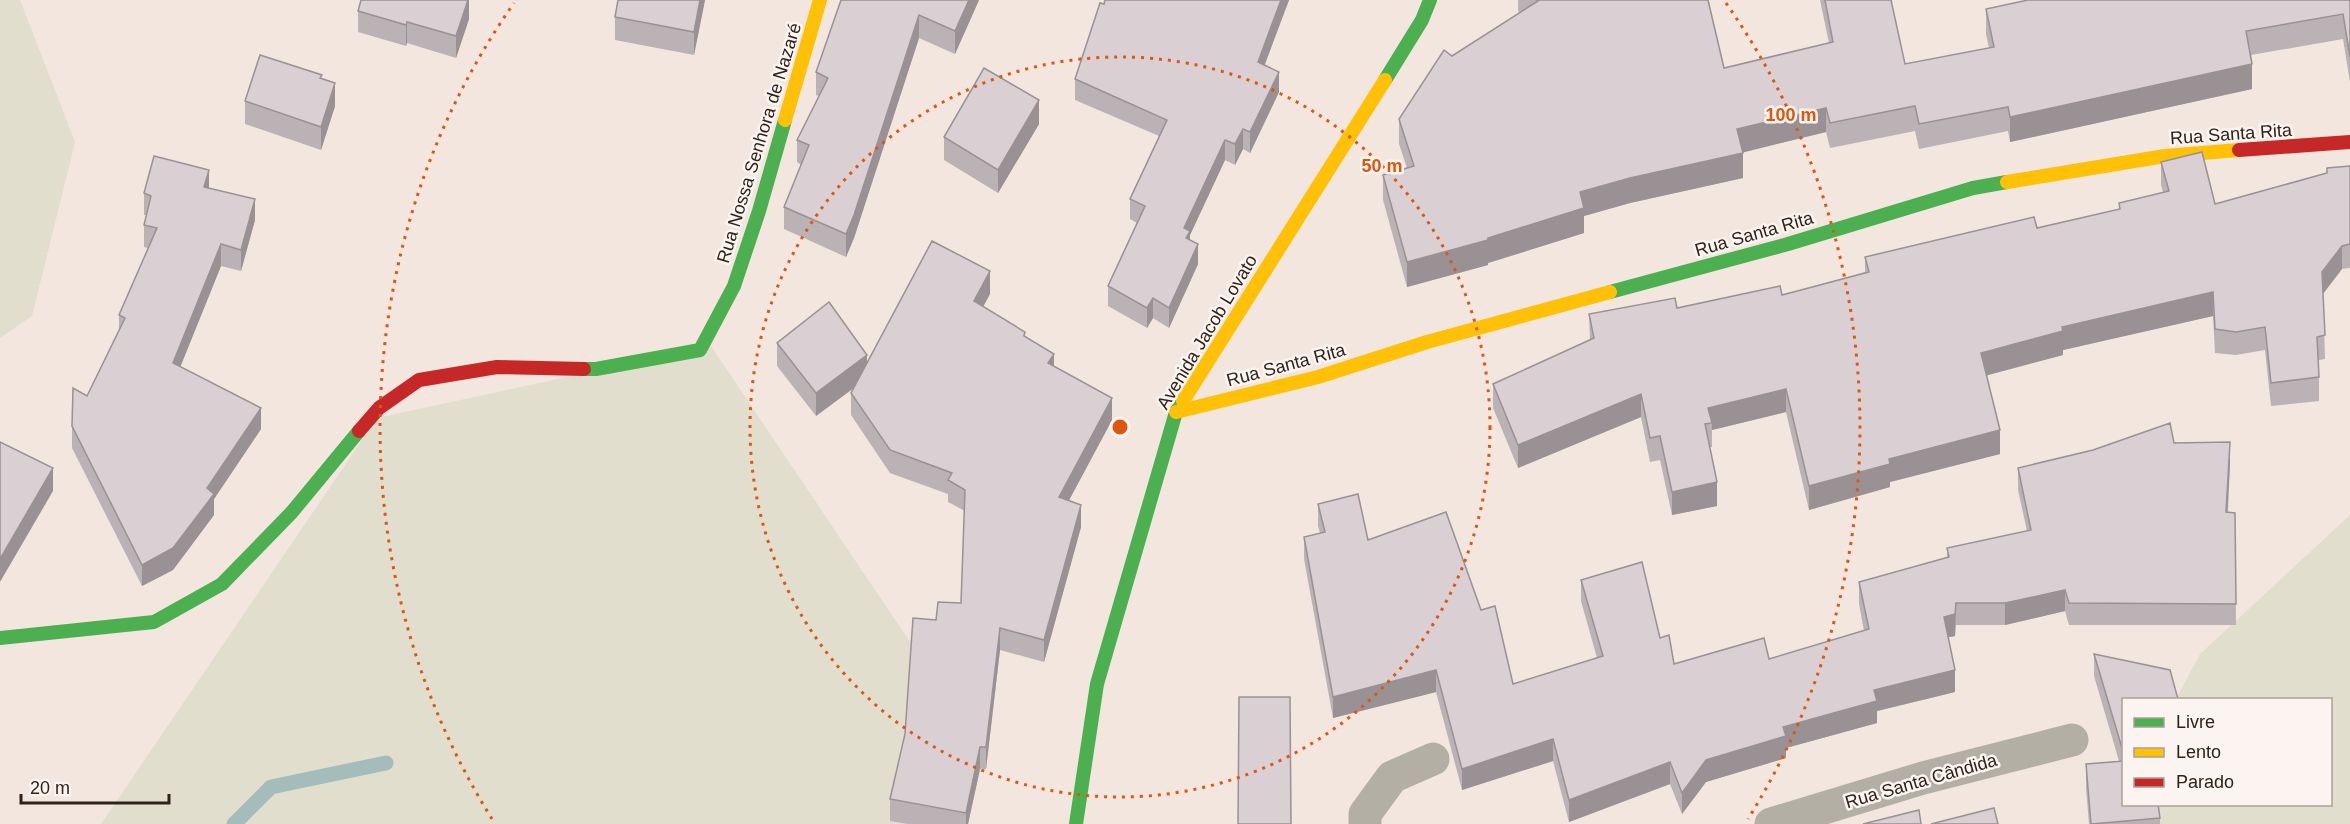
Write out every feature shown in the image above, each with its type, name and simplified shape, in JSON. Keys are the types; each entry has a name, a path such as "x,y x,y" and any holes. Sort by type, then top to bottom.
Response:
{"street":[{"name":"Rua Nossa Senhora de Nazaré","path":"0,638 154,622 222,584 292,512 339,453 379,408 419,380 496,368 596,369 700,350 734,286 756,222 820,0"},
{"name":"Avenida Jacob Lovato","path":"1076,824 1097,684 1176,412 1430,7"},
{"name":"Rua Santa Rita","path":"1176,412 1318,377 1427,342 1788,244 1973,188 2165,156 2350,142"},
{"name":"Rua Santa Cândida","path":"1771,824 1923,778 2072,740"},
{"path":"1365,824 1365,814 1392,777 1433,759"}],"shaded area":[{"path":"0,0 20,0 75,142 32,316 0,338"},
{"path":"711,346 912,645 948,824 101,824 377,418"},
{"path":"2350,515 2350,824 2113,824 2123,806 2332,806 2332,698 2177,698 2200,654"}],"building":[{"path":"361,0 468,0 456,36 358,11"},
{"path":"618,0 700,0 694,32 615,17"},
{"path":"841,0 969,0 955,31 919,15 846,234 784,207 809,145 797,140 828,78 816,72"},
{"path":"1105,0 1281,0 1258,62 1279,72 1250,132 1243,129 1235,144 1225,140 1184,228 1190,231 1186,238 1198,244 1169,308 1153,298 1147,308 1108,286 1145,206 1130,199 1167,120 1075,79 1100,3 1104,4"},
{"path":"1536,0 1708,0 1724,68 1833,42 1825,0 1891,0 1905,64 1994,47 1986,9 2028,0 2350,0 2350,57 2343,14 2246,31 2252,64 2010,117 2008,107 1919,124 1915,106 1830,123 1826,108 1737,129 1743,153 1630,178 1580,192 1584,208 1488,238 1488,240 1407,262 1383,175 1414,166 1399,119 1444,50 1452,56 1538,1"},
{"path":"260,55 322,75 320,78 335,83 321,127 245,101"},
{"path":"984,68 1039,100 998,170 944,137"},
{"path":"2202,152 2215,204 2327,173 2327,168 2350,166 2350,244 2342,246 2322,272 2325,335 2317,337 2319,377 2271,383 2265,327 2236,332 2215,329 2213,292 2062,327 2063,331 1981,353 2000,430 1889,459 1890,464 1809,486 1786,389 1708,408 1712,423 1705,424 1717,482 1672,492 1660,436 1650,438 1641,394 1518,445 1493,384 1594,338 1589,314 1675,298 1677,308 1780,286 1782,295 1869,272 1865,257 2034,217 2037,228 2120,209 2119,203 2169,191 2161,162"},
{"path":"154,156 209,170 204,187 255,199 241,250 221,244 173,363 261,408 207,488 214,494 173,548 142,565 72,426 73,388 87,396 125,318 119,315 157,228 144,225 151,196 144,193"},
{"path":"932,241 990,271 974,301 1025,332 1024,336 1054,354 1048,363 1112,398 1059,497 1081,505 1044,640 1000,628 986,747 980,747 966,813 890,799 905,734 913,618 936,620 938,602 961,603 965,490 948,480 952,473 890,450 851,393"},
{"path":"829,302 867,355 816,393 777,343"},
{"path":"2170,423 2174,443 2230,442 2226,512 2235,513 2236,604 2069,603 2065,590 2005,603 1956,603 1955,614 1944,617 1955,670 1874,690 1877,701 1783,727 1786,736 1706,760 1682,793 1670,762 1569,800 1553,739 1462,769 1436,670 1333,697 1304,537 1325,532 1318,504 1358,494 1368,540 1446,512 1481,610 1495,606 1513,684 1603,656 1581,580 1642,562 1660,638 1669,635 1674,664 1764,638 1769,659 1869,629 1859,582 1949,557 1947,548 2031,530 2018,468 2093,450"},
{"path":"0,442 53,468 0,559"},
{"path":"2094,654 2170,670 2178,698 2122,698 2122,748"},
{"path":"1239,697 1290,697 1291,824 1238,824"},
{"path":"2122,761 2122,806 2158,806 2160,818 2091,824 2086,764"},
{"path":"1994,808 1998,824 1931,824"},
{"path":"1919,810 1921,824 1863,824"}],"waterway":[{"path":"234,824 271,787 386,763"}],"traffic: fast":[{"path":"1385,80 1422,20 1430,0"},
{"path":"584,369 596,369 700,350 734,286 759,211 785,120"},
{"path":"1610,292 1788,244 1973,188 2007,182"},
{"path":"1076,824 1097,684 1176,412 1183,401"},
{"path":"0,638 154,622 222,584 292,512 359,431"}],"traffic: slow":[{"path":"785,120 820,0"},
{"path":"1183,401 1385,80"},
{"path":"2007,182 2165,156 2239,150"},
{"path":"1176,412 1318,377 1427,342 1610,292"}],"traffic: jam":[{"path":"2239,150 2350,142"},
{"path":"359,431 379,408 419,380 497,367 584,369"}]}
